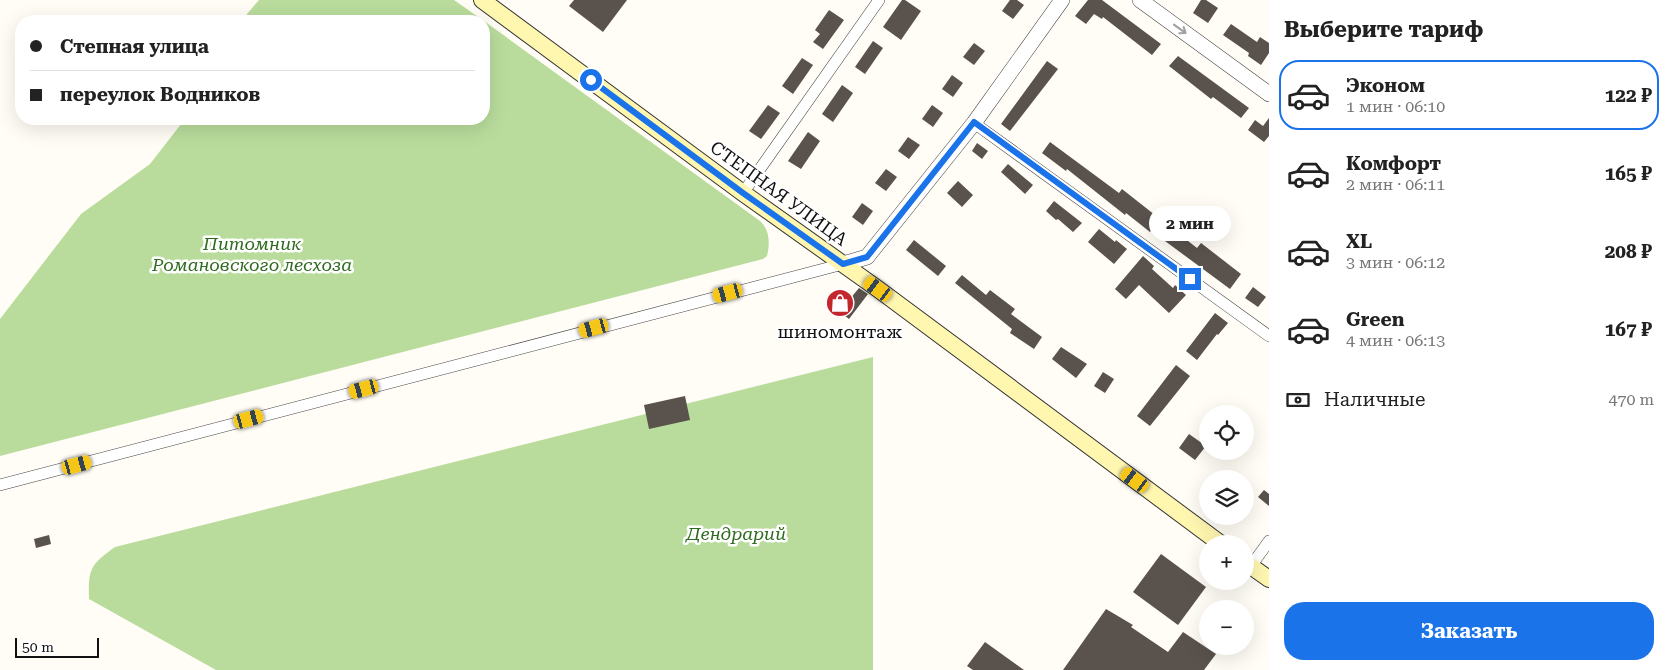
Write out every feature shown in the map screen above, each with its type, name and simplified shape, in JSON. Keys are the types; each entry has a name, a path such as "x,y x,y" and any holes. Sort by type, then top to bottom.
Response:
{"main road":[{"name":"СТЕПНАЯ УЛИЦА","path":"482,0 1209,535"},
{"path":"1254,568 1269,579"}],"street":[{"path":"743,193 879,0"},
{"path":"0,485 867,257 974,122 1062,0"},
{"path":"1140,0 1269,94"},
{"path":"974,122 1269,336"},
{"path":"1254,558 1269,542"}],"green space":[{"path":"259,0 454,0 475,15 247,15"},
{"name":"Питомник Романовского лесхоза","path":"490,25 760,221 766,229 769,247 767,256 763,259 0,456 0,319 81,214 150,164 180,125 490,125"},
{"name":"Дендрарий","path":"873,357 873,670 216,670 89,599 89,581 92,568 100,558 115,547"}],"building":[{"path":"574,0 627,0 603,32 569,6"},
{"path":"902,0 905,0 921,11 901,40 883,27"},
{"path":"1010,0 1017,0 1024,5 1013,19 1002,11"},
{"path":"1088,0 1102,0 1161,44 1152,55 1103,17 1102,19 1094,14 1086,24 1075,16"},
{"path":"1201,0 1206,0 1218,8 1208,23 1193,13"},
{"path":"829,10 844,20 823,49 813,42 820,34 815,30"},
{"path":"1231,24 1257,42 1260,37 1269,43 1269,53 1261,65 1248,56 1249,53 1223,35"},
{"path":"873,41 883,48 865,74 855,67"},
{"path":"974,43 985,51 974,65 963,57"},
{"path":"1178,56 1249,108 1241,118 1213,97 1211,99 1169,66"},
{"path":"802,58 813,65 793,94 782,86"},
{"path":"1047,61 1058,69 1010,131 1001,124"},
{"path":"952,75 963,83 953,97 942,89"},
{"path":"842,85 853,93 833,122 822,114"},
{"path":"768,105 780,113 761,139 749,131"},
{"path":"932,105 943,113 933,127 922,119"},
{"path":"1269,118 1269,136 1264,142 1248,130 1255,120 1263,126"},
{"path":"808,132 820,141 801,169 788,161"},
{"path":"908,137 920,145 909,159 898,151"},
{"path":"1050,142 1119,193 1122,189 1160,219 1150,232 1126,213 1125,215 1067,169 1066,171 1042,153"},
{"path":"977,143 988,151 982,159 972,151"},
{"path":"1008,164 1033,185 1025,194 1001,172"},
{"path":"886,169 897,177 886,191 875,183"},
{"path":"958,181 973,195 962,207 947,193"},
{"path":"1054,201 1082,223 1073,232 1046,211"},
{"path":"862,203 873,211 863,225 852,217"},
{"path":"1099,229 1127,249 1114,264 1088,242"},
{"path":"1174,230 1197,248 1201,243 1241,274 1230,289 1165,241"},
{"path":"914,240 946,266 938,276 906,250"},
{"path":"1143,256 1154,266 1152,269 1173,288 1175,285 1186,295 1169,313 1139,285 1126,299 1115,289"},
{"path":"962,275 986,295 990,290 1015,309 1011,314 1042,337 1034,349 1010,333 1012,329 955,283"},
{"path":"1253,287 1266,297 1258,307 1245,298"},
{"path":"859,288 868,294 849,319 832,306 841,295 849,300"},
{"path":"1215,313 1228,323 1197,360 1186,351"},
{"path":"1061,347 1087,364 1076,378 1052,359"},
{"path":"1176,365 1190,376 1150,426 1137,416"},
{"path":"1103,372 1114,379 1105,393 1094,386"},
{"path":"685,396 690,420 649,429 644,405"},
{"path":"1189,434 1199,441 1199,455 1195,460 1179,448"},
{"path":"1264,490 1269,494 1269,506 1258,497"},
{"path":"49,535 51,544 36,548 34,539"},
{"path":"1161,554 1199,582 1199,590 1204,590 1178,625 1133,592"},
{"path":"1106,609 1133,625 1131,627 1168,652 1183,632 1199,643 1199,655 1215,655 1204,670 1063,670"},
{"path":"985,642 1024,670 973,670 967,666"}],"place":[{"name":"шиномонтаж","path":"840,303"}],"route":[{"path":"591,80 743,193 843,264 867,257 974,122 1190,279"}]}
